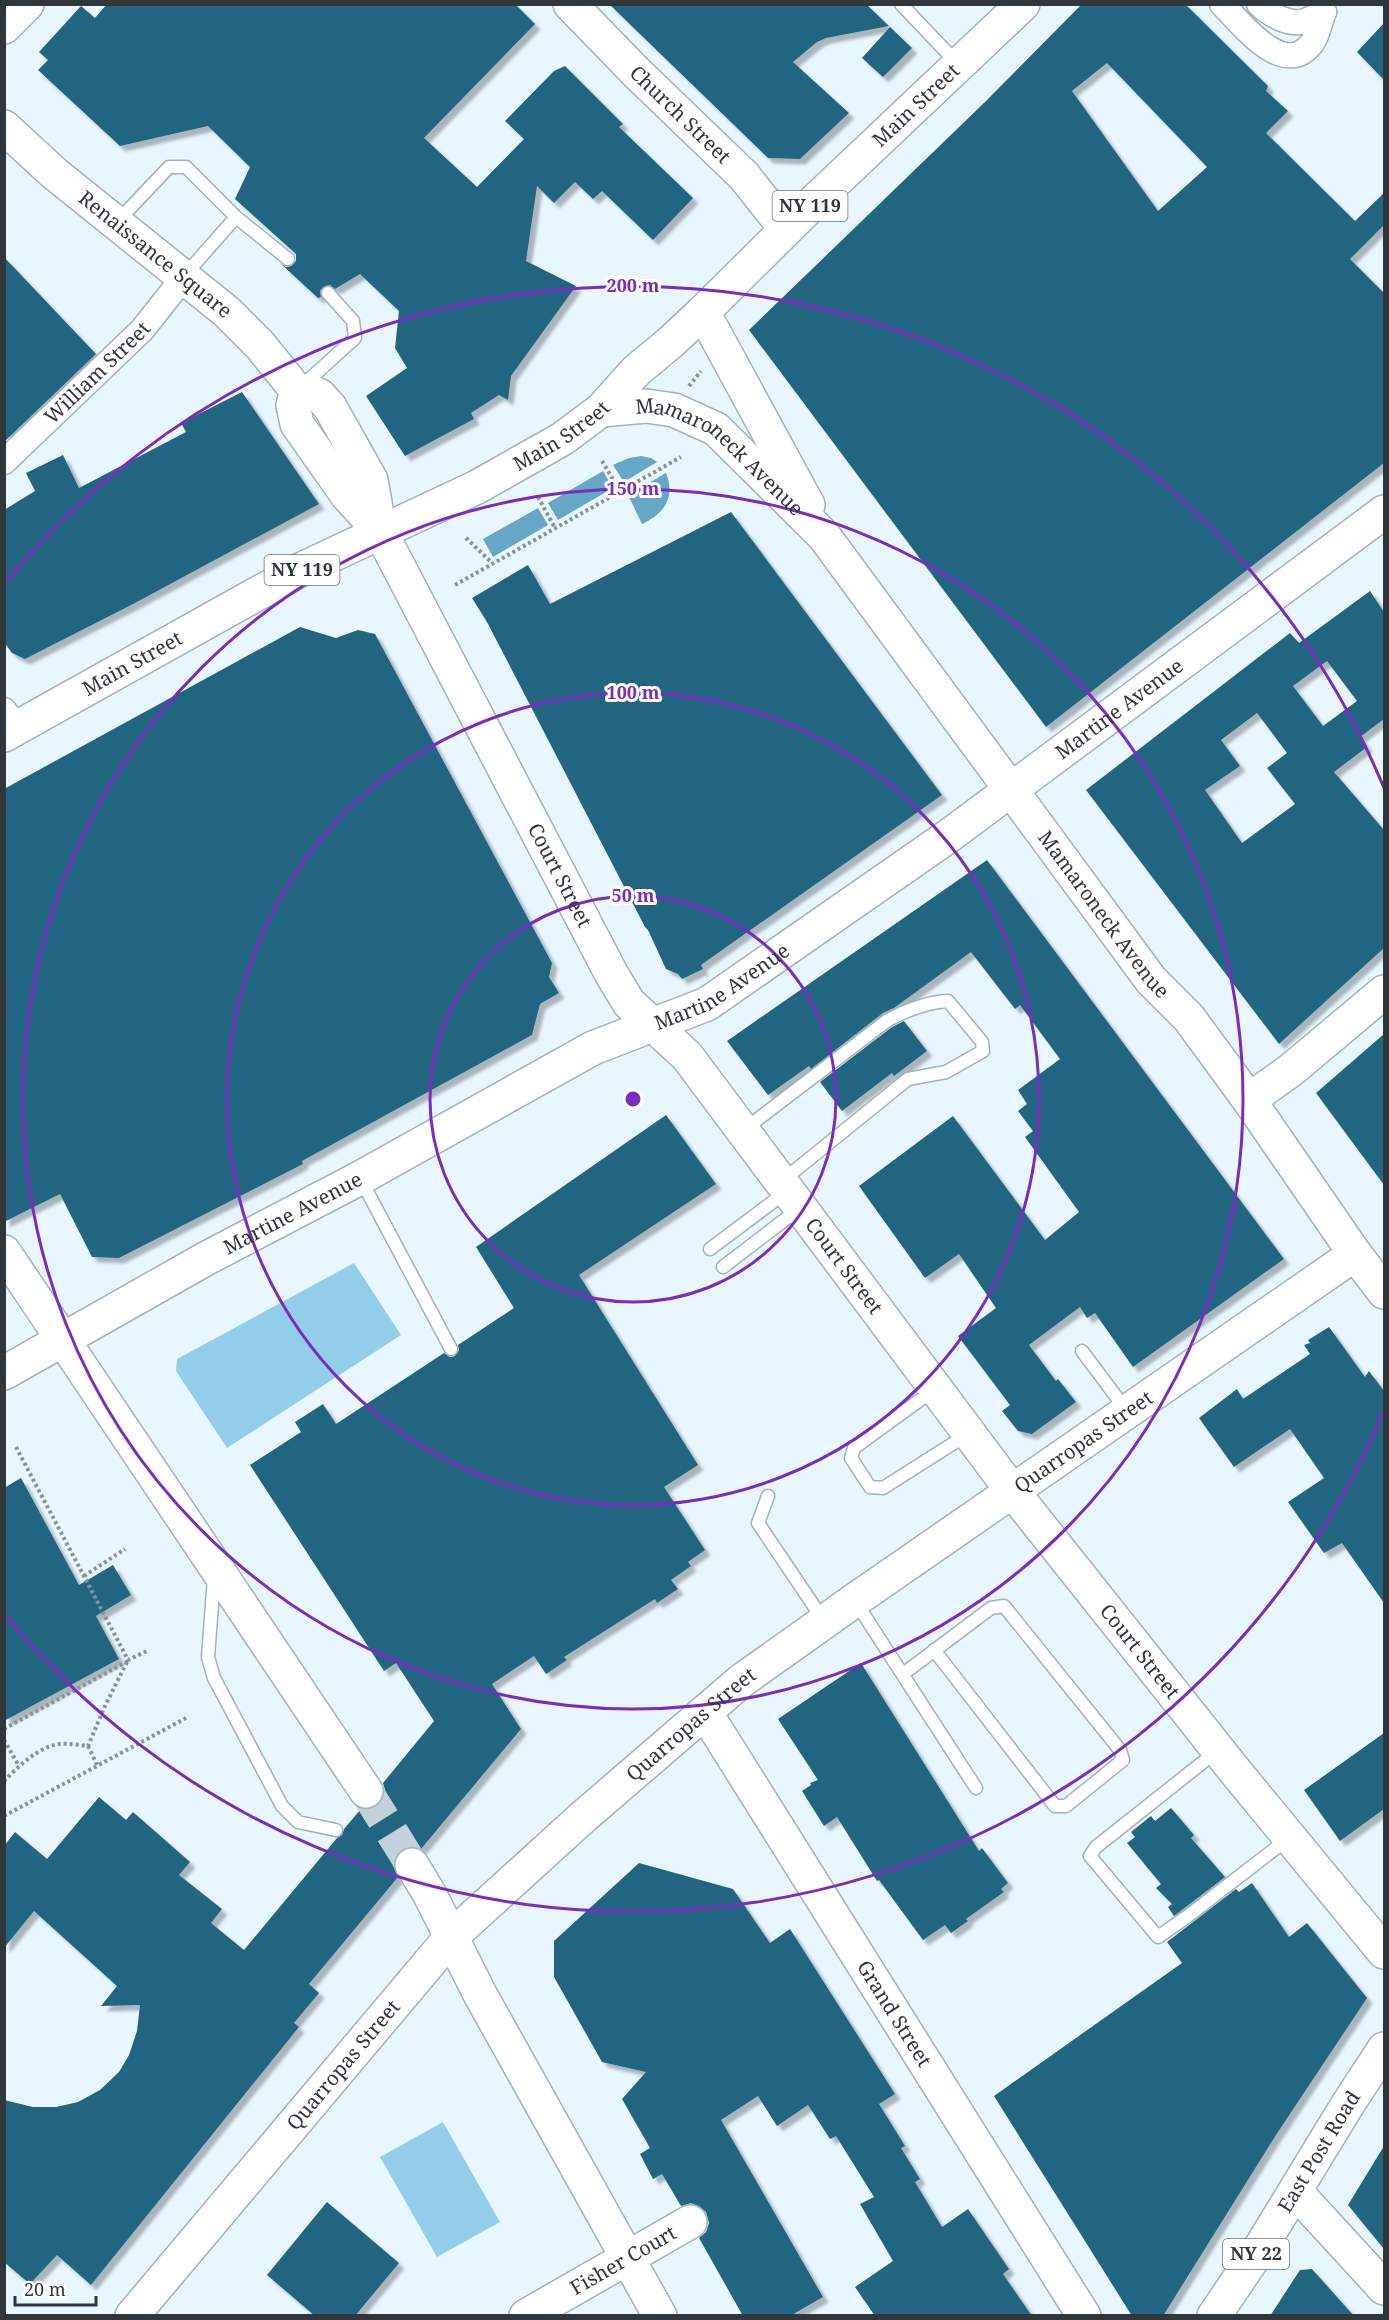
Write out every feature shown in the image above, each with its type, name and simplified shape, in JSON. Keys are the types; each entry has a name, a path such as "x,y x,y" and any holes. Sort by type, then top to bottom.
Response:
{"main road":[{"path":"4,27 27,4"},
{"name":"Church Street","path":"570,4 635,72 744,176 786,229"},
{"name":"Main Street","path":"9,725 298,571 477,487 561,440 601,410 636,371 672,342 786,229 1023,4"},
{"name":"Renaissance Square","path":"4,127 54,173 184,276 243,327 297,391"},
{"name":"Mamaroneck Avenue","path":"703,312 824,536 1151,980 1189,1018 1384,1292"},
{"path":"297,391 293,405 297,424 347,495 380,531"},
{"name":"Mamaroneck Avenue","path":"601,410 646,406 674,410 716,429 824,536"},
{"name":"Martine Avenue","path":"4,1373 207,1258 360,1178 592,1048 707,1004 950,835 1384,512"},
{"name":"Court Street","path":"380,531 612,975 630,1003 687,1056 1013,1492 1384,1952"},
{"path":"1249,1100 1291,1070 1384,992"},
{"path":"4,1252 64,1338 366,1791"},
{"name":"Quarropas Street","path":"132,2316 452,1937 583,1817 741,1681 1355,1254"},
{"name":"Grand Street","path":"705,1712 1083,2316"},
{"path":"412,1865 452,1937 480,1996 660,2316"},
{"name":"East Post Road","path":"1214,2316 1296,2192 1348,2104 1384,2049"},
{"path":"1296,2192 1384,2288"},
{"name":"Fisher Court","path":"526,2316 690,2222"}],"street":[{"path":"1222,4 1255,37 1275,53 1288,56 1301,53 1313,42 1330,8"},
{"path":"1259,4 1267,12 1285,20 1297,22 1305,21 1330,8"},
{"name":"William Street","path":"4,462 142,330 184,276"}],"lane":[{"path":"901,4 959,65"},
{"path":"116,223 169,167 186,166 236,217 288,259"},
{"path":"184,276 236,217"},
{"path":"297,391 356,338 353,321 328,293"},
{"path":"723,1267 790,1193 908,1079 957,1068 983,1051 982,1042 948,1001 936,1001 910,1009 888,1020 743,1131"},
{"path":"360,1178 451,1349"},
{"path":"710,1249 790,1193"},
{"path":"1082,1351 1127,1412"},
{"path":"935,1389 854,1448 851,1458 870,1487 883,1488 969,1434"},
{"path":"768,1496 758,1523 825,1622"},
{"path":"215,1566 208,1657 214,1678 282,1806 298,1822 336,1830"},
{"path":"855,1600 976,1788"},
{"path":"903,1674 934,1650 991,1608 1004,1606 1120,1750 1124,1760 1066,1806 1055,1806 934,1650"},
{"path":"1219,1749 1096,1847 1090,1856 1158,1937 1290,1837"}],"path":[{"path":"686,392 697,375 707,366"},
{"path":"454,585 681,457"},
{"path":"602,461 620,491"},
{"path":"538,497 555,528"},
{"path":"466,538 492,563"},
{"path":"16,1447 128,1660"},
{"path":"84,1576 125,1549"},
{"path":"4,1729 149,1650"},
{"path":"97,1766 88,1746 128,1660"},
{"path":"4,1816 186,1718"},
{"path":"4,1740 19,1766"},
{"path":"4,1781 19,1766 41,1751 59,1744 88,1746"}],"shaded area":[{"path":"641,456 657,462 624,482 613,465"},
{"path":"603,471 613,488 558,520 548,503"},
{"path":"666,473 670,490 666,504 650,520 642,524 628,495"},
{"path":"538,508 548,525 493,557 483,539"},
{"path":"354,1263 401,1335 227,1448 176,1371 177,1359"},
{"path":"443,2122 500,2222 437,2257 380,2157"}],"building":[{"path":"107,4 515,4 535,24 424,138 477,187 524,139 505,121 554,71 565,66 623,124 619,127 693,198 653,240 602,191 593,199 575,182 554,203 537,186 526,261 576,286 511,376 508,400 499,395 471,413 474,419 405,456 366,396 407,368 395,348 399,311 360,274 335,289 330,285 323,287 320,291 321,297 318,298 280,263 286,267 291,266 296,261 296,254 235,199 250,167 208,126 120,146 38,70 48,60 39,52 81,6 95,18"},
{"path":"609,4 866,4 889,26 826,38 817,42 793,62 849,113 800,159 768,158"},
{"path":"1082,4 1185,4 1268,86 1266,91 1288,111 1266,133 1355,221 1384,193 1384,225 1350,259 1384,293 1384,463 1046,727 749,330 985,102","holes":["1107,63 1207,167 1158,211 1072,91"]},
{"path":"1384,23 1384,80 1357,52"},
{"path":"890,27 912,48 883,77 862,58"},
{"path":"4,257 96,354 4,442"},
{"path":"242,392 319,504 25,659 12,653 4,642 4,510 35,491 26,473 63,455 79,488 186,432 181,423"},
{"path":"731,512 942,795 701,965 703,969 682,979 678,974 666,969 648,930 487,622 472,598 528,565 550,604"},
{"path":"1370,591 1384,612 1384,719 1360,737 1367,747 1334,772 1384,830 1384,948 1279,1044 1086,790 1290,633 1299,643","holes":["1327,661 1357,701 1323,726 1293,686","1257,713 1287,753 1267,768 1295,804 1242,843 1205,790 1240,766 1221,740"]},
{"path":"300,627 336,638 358,630 375,634 552,963 549,977 559,993 540,1004 532,1035 302,1161 303,1164 119,1258 92,1257 60,1194 4,1222 4,789"},
{"path":"987,860 1284,1259 1133,1367 1095,1313 1087,1318 1080,1307 1029,1345 1056,1381 1058,1379 1076,1402 1032,1434 1018,1431 1002,1411 1010,1405 958,1336 996,1308 959,1254 925,1278 859,1186 953,1116 1045,1240 1079,1212 1025,1137 1033,1131 1018,1111 1027,1104 1018,1090 1060,1059 1020,1005 1015,1009 971,952 894,1008 883,1013 811,1069 809,1066 768,1095 727,1041"},
{"path":"904,1021 927,1051 894,1076 892,1073 842,1111 820,1082 892,1027"},
{"path":"1384,1034 1384,1185 1316,1093"},
{"path":"666,1115 716,1184 579,1275 698,1465 664,1487 705,1550 688,1562 691,1566 671,1580 678,1589 657,1603 655,1599 564,1657 567,1660 546,1674 534,1656 492,1684 521,1729 421,1849 411,1846 402,1849 396,1856 393,1866 398,1877 309,1984 319,1993 294,2023 299,2027 91,2285 57,2255 30,2284 4,2262 4,2100 33,2107 56,2107 78,2102 100,2090 119,2072 129,2055 137,2031 140,2005 101,2006 117,1986 34,1911 4,1948 4,1846 15,1832 47,1859 99,1797 126,1820 133,1812 190,1862 179,1875 222,1909 211,1923 244,1950 337,1838 342,1835 344,1829 361,1809 368,1810 377,1806 383,1799 385,1790 383,1783 434,1721 396,1663 384,1671 250,1465 301,1432 295,1422 323,1404 336,1424 444,1353 450,1357 455,1356 459,1350 458,1345 514,1308 476,1247"},
{"path":"1329,1327 1365,1377 1369,1371 1384,1391 1384,1603 1342,1543 1324,1553 1288,1502 1324,1478 1290,1429 1234,1467 1199,1418 1237,1389 1243,1399 1310,1354 1304,1345 1310,1343 1308,1340"},
{"path":"21,1478 79,1585 113,1565 131,1595 96,1616 119,1659 4,1721 4,1488"},
{"path":"861,1663 979,1851 982,1848 1008,1883 1001,1889 1004,1892 966,1919 968,1921 951,1933 945,1925 923,1940 879,1880 877,1881 837,1817 824,1826 802,1791 811,1785 810,1783 818,1780 778,1719"},
{"path":"1384,1733 1384,1809 1340,1841 1304,1790"},
{"path":"1171,1808 1194,1835 1191,1838 1225,1877 1174,1916 1168,1907 1172,1904 1156,1888 1161,1884 1127,1843 1135,1837 1131,1832 1151,1816 1155,1821"},
{"path":"639,1863 733,1889 770,1943 790,1929 895,2094 879,2104 905,2146 901,2148 920,2179 915,2182 942,2227 968,2209 1009,2269 1003,2274 1032,2316 875,2316 855,2287 893,2261 860,2204 874,2197 836,2136 830,2139 808,2105 777,2126 758,2096 721,2120 823,2297 790,2316 743,2316 699,2238 706,2232 709,2223 706,2212 691,2203 681,2206 662,2174 653,2179 640,2154 650,2148 622,2099 646,2072 602,2062 554,1977 554,1941"},
{"path":"1252,1883 1289,1937 1307,1923 1367,1998 1276,2135 1163,2316 1132,2316 994,2096 1182,1963 1167,1942 1236,1889 1239,1892"},
{"path":"1384,2146 1384,2249 1348,2205"},
{"path":"327,2202 399,2263 355,2316 315,2316 267,2275"},
{"path":"1312,2269 1354,2316 1270,2316 1300,2270"}],"tunnel":[{"path":"366,1791 412,1865"}]}
